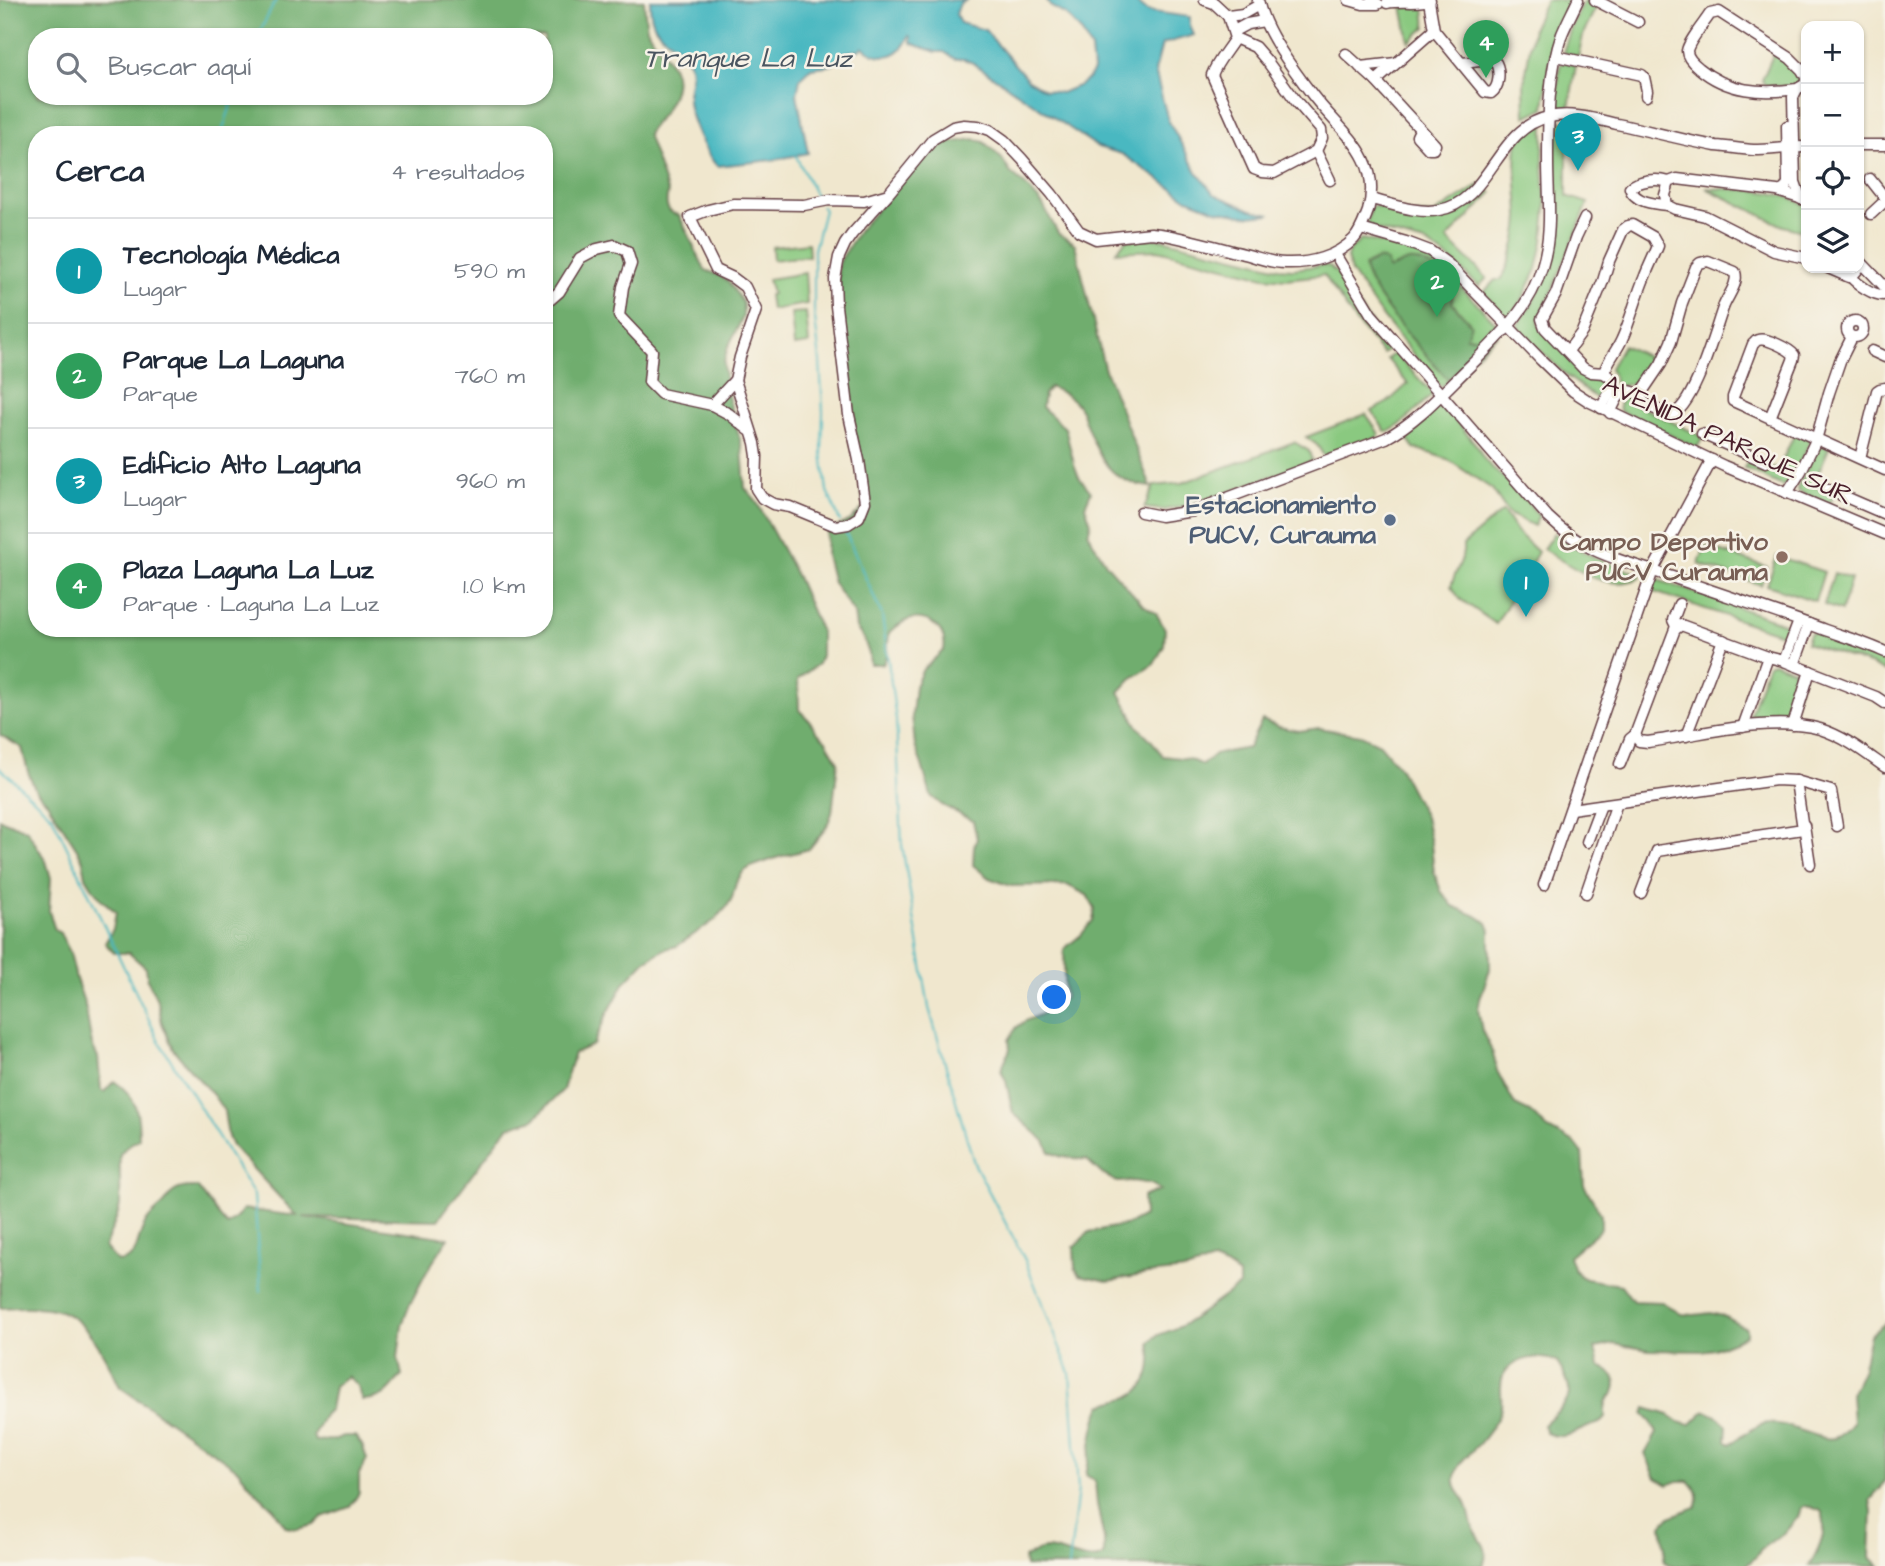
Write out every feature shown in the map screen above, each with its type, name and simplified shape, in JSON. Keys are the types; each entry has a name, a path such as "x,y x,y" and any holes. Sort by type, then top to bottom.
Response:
{"street":[{"path":"1141,512 1161,516 1193,511 1386,438 1403,429 1510,326 1542,270 1546,253 1549,233 1551,82 1563,33 1578,0"},
{"path":"1595,0 1638,22"},
{"path":"1211,1 1228,16 1234,34 1255,47 1321,130 1322,138 1315,151 1274,173 1262,173 1254,169 1212,75 1234,34 1247,24 1264,21"},
{"path":"1356,1 1429,1 1434,30 1462,63"},
{"path":"888,194 864,201 829,200 804,205 733,204 690,216 716,270 745,287 756,310 735,380 757,456 756,489 762,498 773,504 790,507 836,526 848,524 859,517 865,502 849,415 836,306 835,279 839,257 845,244 888,194 919,154 941,132 964,125 990,130 1004,140 1052,194 1079,231 1096,239 1160,234 1290,264 1335,254 1361,229 1371,199 1369,173 1359,149 1315,98 1264,21 1259,2 1243,14 1228,16"},
{"path":"1719,12 1790,58 1806,77 1804,85 1797,89 1747,90 1727,85 1706,74 1692,62 1688,56 1688,46 1710,14 1719,12"},
{"path":"1377,81 1434,30"},
{"path":"1346,54 1377,81 1420,130"},
{"path":"1556,56 1642,75 1646,84 1646,96"},
{"path":"1360,67 1396,63"},
{"path":"1790,116 1797,89"},
{"path":"1781,191 1788,183 1791,165 1790,116 1787,97 1783,91"},
{"path":"1371,199 1415,210 1446,209 1470,193 1522,128 1549,117 1567,114 1715,145 1754,150 1801,146"},
{"path":"1864,145 1885,145"},
{"path":"1315,151 1330,180"},
{"path":"1791,165 1801,195"},
{"path":"1801,199 1781,191 1677,179 1659,179 1630,188 1632,194 1651,203 1705,216 1774,251 1801,257"},
{"path":"1870,179 1885,200 1871,214"},
{"path":"1667,205 1665,195 1669,181"},
{"path":"1585,218 1556,295 1542,319 1545,328 1583,368 1604,373 1611,378 1613,384 1605,410"},
{"path":"1568,351 1581,332 1623,230 1632,225 1653,237 1658,246 1625,333 1604,373"},
{"name":"AVENIDA PARQUE SUR","path":"1361,229 1430,251 1448,264 1573,391 1605,410 1738,472 1885,534"},
{"path":"553,297 580,258 597,249 614,245 627,251 631,264 623,286 620,316 652,351 649,382 661,394 712,405 729,414 750,431"},
{"path":"1343,270 1343,255 1347,245"},
{"path":"1335,254 1371,314 1548,517 1567,535 1603,556 1653,570 1885,652"},
{"path":"1318,259 1334,263 1343,270"},
{"path":"1605,410 1620,394 1631,390 1640,395 1646,405 1671,415 1680,409 1709,353 1723,306 1736,280 1735,272 1708,261 1696,267 1671,342 1661,364 1640,395"},
{"path":"1864,268 1885,287"},
{"path":"1841,273 1878,295 1885,292"},
{"path":"1851,277 1853,273"},
{"path":"1787,493 1816,440 1840,361 1852,337"},
{"path":"1770,418 1794,358 1791,351 1762,339 1753,344 1733,401 1816,440 1885,470"},
{"path":"1871,351 1885,357"},
{"path":"712,405 735,380"},
{"path":"1860,458 1878,391 1885,388"},
{"path":"1699,454 1705,435 1766,462"},
{"path":"1738,472 1747,453"},
{"path":"1544,886 1653,570 1712,460"},
{"path":"1825,488 1883,513 1873,529"},
{"path":"1830,511 1838,493"},
{"path":"1677,628 1673,620 1679,604"},
{"path":"1789,663 1804,622"},
{"path":"1620,764 1630,739 1634,736 1675,629 1681,625 1810,671 1885,703"},
{"path":"1686,736 1723,640"},
{"path":"1743,727 1768,657"},
{"path":"1793,725 1810,671"},
{"path":"1634,736 1639,741 1648,742 1743,727 1793,725 1819,729 1851,742 1885,767"},
{"path":"1571,808 1776,780 1796,781 1830,791 1837,826"},
{"path":"1796,781 1810,864"},
{"path":"1586,893 1617,803"},
{"path":"1587,842 1601,805"},
{"path":"1641,893 1657,851 1801,830 1804,825"}],"green space":[{"path":"0,0 644,0 650,36 670,63 676,77 671,99 647,134 668,193 668,207 671,212 679,215 705,270 728,281 743,303 743,317 728,347 724,370 742,447 745,488 755,499 797,577 821,632 821,655 818,664 798,679 799,710 826,741 838,762 832,813 826,828 809,849 779,857 743,872 736,883 732,898 715,920 677,946 665,949 645,961 625,982 593,1045 574,1053 563,1090 534,1119 508,1127 438,1220 303,1217 448,1238 426,1273 402,1325 398,1358 402,1375 393,1386 376,1398 362,1400 356,1384 347,1376 334,1387 330,1409 313,1435 315,1441 355,1436 367,1459 359,1474 359,1493 350,1507 322,1517 314,1525 297,1529 286,1527 273,1508 237,1469 120,1387 97,1343 81,1324 71,1317 47,1308 0,1308 0,819 27,830 46,861 51,878 49,911 55,930 60,933 70,952 85,1005 92,1045 98,1057 101,1090 104,1092 114,1081 128,1093 137,1113 139,1139 120,1154 120,1204 105,1247 117,1262 130,1257 147,1221 171,1194 183,1188 197,1187 227,1225 243,1209 297,1216 232,1146 224,1111 173,1049 162,1023 158,1002 148,981 146,968 129,953 114,953 105,943 113,929 116,912 94,890 86,877 77,849 47,802 36,791 22,748 0,735"},
{"path":"1546,0 1572,0 1552,52 1544,108 1525,117 1524,85 1533,27"},
{"path":"1584,1 1597,5 1584,32 1578,57 1563,52"},
{"path":"1402,6 1424,9 1426,27 1409,42"},
{"path":"1774,53 1796,72 1800,81 1795,86 1766,86 1762,80"},
{"path":"1565,62 1576,65 1569,108 1558,108 1556,105 1560,65"},
{"path":"1555,121 1567,121 1567,196 1588,203 1538,325 1584,374 1606,380 1607,385 1600,398 1596,398 1567,376 1521,332 1518,325 1533,302 1551,261 1555,230"},
{"path":"1544,123 1546,207 1543,241 1537,269 1519,306 1510,315 1505,315 1483,293 1495,280 1501,280 1516,241 1519,217 1516,152 1520,136"},
{"path":"974,139 984,142 1002,159 1010,172 1043,205 1058,233 1075,244 1104,367 1151,487 1137,485 1116,475 1096,448 1082,412 1074,401 1050,387 1044,394 1042,407 1065,428 1079,477 1091,492 1085,506 1091,523 1088,534 1107,565 1142,604 1156,613 1165,629 1164,646 1154,664 1131,679 1119,692 1138,727 1163,756 1189,759 1202,765 1215,754 1248,748 1262,720 1299,731 1319,728 1361,735 1380,744 1399,767 1425,817 1434,872 1441,891 1453,906 1479,917 1487,923 1490,930 1490,969 1478,1009 1482,1031 1493,1053 1497,1071 1515,1105 1530,1112 1548,1129 1575,1143 1582,1152 1584,1185 1601,1214 1601,1229 1569,1256 1574,1270 1586,1279 1621,1285 1633,1301 1662,1302 1681,1314 1711,1313 1726,1317 1746,1328 1746,1336 1714,1349 1701,1351 1649,1350 1614,1344 1595,1348 1599,1366 1610,1373 1616,1383 1614,1392 1606,1403 1605,1418 1563,1436 1546,1433 1543,1425 1560,1409 1568,1396 1567,1382 1556,1361 1533,1358 1510,1367 1502,1378 1498,1417 1483,1439 1460,1464 1455,1476 1456,1488 1467,1504 1472,1524 1484,1545 1486,1554 1483,1566 1025,1566 1024,1558 1045,1549 1089,1559 1104,1556 1095,1481 1086,1475 1094,1430 1102,1405 1137,1392 1147,1381 1149,1374 1150,1342 1160,1334 1187,1323 1239,1286 1239,1275 1213,1261 1186,1270 1107,1281 1080,1275 1075,1268 1074,1247 1089,1232 1129,1224 1144,1216 1143,1197 1160,1190 1151,1184 1117,1182 1102,1174 1087,1160 1050,1152 1045,1141 1013,1113 1001,1070 1010,1049 1009,1040 1016,1028 1065,998 1064,949 1081,935 1093,920 1095,909 1087,895 1067,885 1011,886 989,878 973,865 977,839 973,821 942,805 931,796 915,746 912,715 915,686 923,669 944,650 943,636 929,621 905,621 889,633 887,655 883,664 870,664 864,639 856,628 854,613 833,583 826,555 827,532 851,520 864,507 837,309 838,264 859,230 921,159 947,143"},
{"path":"1481,184 1492,193 1447,239 1487,278 1479,286 1428,244 1366,227 1371,207 1432,215"},
{"path":"1706,188 1771,193 1801,203 1801,231 1783,226"},
{"path":"1162,239 1279,268 1329,266 1338,274 1357,305 1391,348 1383,354 1355,321 1324,275 1286,279 1264,277 1158,250 1116,252 1126,240"},
{"path":"1362,239 1428,258 1443,269 1498,325 1498,334 1442,386 1438,385 1379,312 1351,272 1347,258 1349,251"},
{"path":"808,243 809,256 773,260 772,247"},
{"path":"1378,259 1387,261 1388,269 1414,261 1451,277 1452,303 1471,324 1466,337 1481,337 1492,326 1495,336 1448,380 1376,293 1364,266"},
{"path":"805,273 807,304 771,310 769,295 772,294 768,279"},
{"path":"806,312 809,344 794,346 791,313"},
{"path":"1623,345 1656,361 1639,386 1628,384 1619,387 1615,384 1610,368"},
{"path":"1395,353 1433,394 1400,425 1388,432 1372,411 1388,402 1408,384 1387,359"},
{"path":"1626,394 1632,396 1635,404 1703,437 1697,448 1620,411 1619,404"},
{"path":"1442,404 1478,447 1488,463 1539,516 1534,526 1509,514 1492,489 1447,459 1414,448 1405,435"},
{"path":"1366,414 1379,434 1378,437 1324,456 1317,445 1306,437"},
{"path":"1795,433 1810,439 1810,442 1787,484 1782,486 1744,468 1749,458 1778,470"},
{"path":"1294,442 1309,451 1312,461 1195,504 1164,510 1144,508 1154,486 1182,483"},
{"path":"1821,445 1829,448 1813,485 1833,493 1828,505 1798,491 1797,488"},
{"path":"1503,511 1516,531 1538,552 1496,624 1460,599 1451,586 1461,560 1463,545"},
{"path":"1554,533 1584,552 1641,577 1616,583 1603,581 1578,570 1543,549"},
{"path":"1705,546 1767,567 1761,585 1699,564"},
{"path":"1777,556 1824,572 1815,601 1767,585"},
{"path":"1834,573 1851,579 1841,611 1824,605"},
{"path":"1658,580 1789,625 1790,629 1787,636 1651,591"},
{"path":"1813,632 1885,660 1885,672 1806,643 1809,634"},
{"path":"1774,662 1802,673 1803,676 1787,720 1751,721 1749,717 1768,664"},
{"path":"1885,1323 1885,1480 1870,1500 1870,1557 1880,1566 1809,1566 1819,1546 1824,1525 1821,1511 1806,1505 1801,1508 1798,1517 1786,1531 1761,1549 1745,1566 1672,1566 1664,1562 1662,1525 1669,1517 1696,1507 1698,1496 1689,1481 1668,1485 1656,1478 1645,1454 1657,1433 1644,1414 1646,1408 1690,1425 1706,1411 1727,1425 1726,1440 1730,1444 1763,1424 1772,1423 1822,1437 1837,1437 1853,1422 1851,1394 1862,1371 1870,1335"}],"water":[{"name":"Tranque La Luz","path":"650,0 968,0 960,3 956,14 960,23 985,30 1028,80 1045,90 1061,93 1088,79 1093,70 1091,49 1081,31 1066,15 1050,6 1047,0 1134,0 1147,11 1190,17 1194,35 1162,44 1155,71 1168,120 1197,172 1214,194 1251,210 1271,214 1248,216 1216,210 1188,199 1122,154 1098,147 973,63 911,43 909,36 895,53 877,55 863,47 843,53 832,65 811,68 800,79 797,94 808,153 717,166 703,145 689,108 689,63 678,47 654,24"}],"waterway":[{"path":"262,28 276,0"},
{"path":"224,126 231,105"},
{"path":"796,156 817,198"},
{"path":"821,206 824,210 814,250 814,310 823,412 822,453 827,491 840,521"},
{"path":"844,529 882,615 896,720 902,845 929,1008 974,1163 1025,1260 1070,1373 1078,1489 1069,1566"},
{"path":"0,768 52,816 159,1041 254,1195 261,1291"}],"place":[{"name":"Plaza Laguna La Luz","path":"1486,78"},
{"name":"Edificio Alto Laguna","path":"1578,171"},
{"name":"Parque La Laguna","path":"1437,317"},
{"name":"Estacionamiento PUCV, Curauma","path":"1390,520"},
{"name":"Campo Deportivo PUCV Curauma","path":"1782,557"},
{"name":"Tecnología Médica","path":"1526,617"}]}
